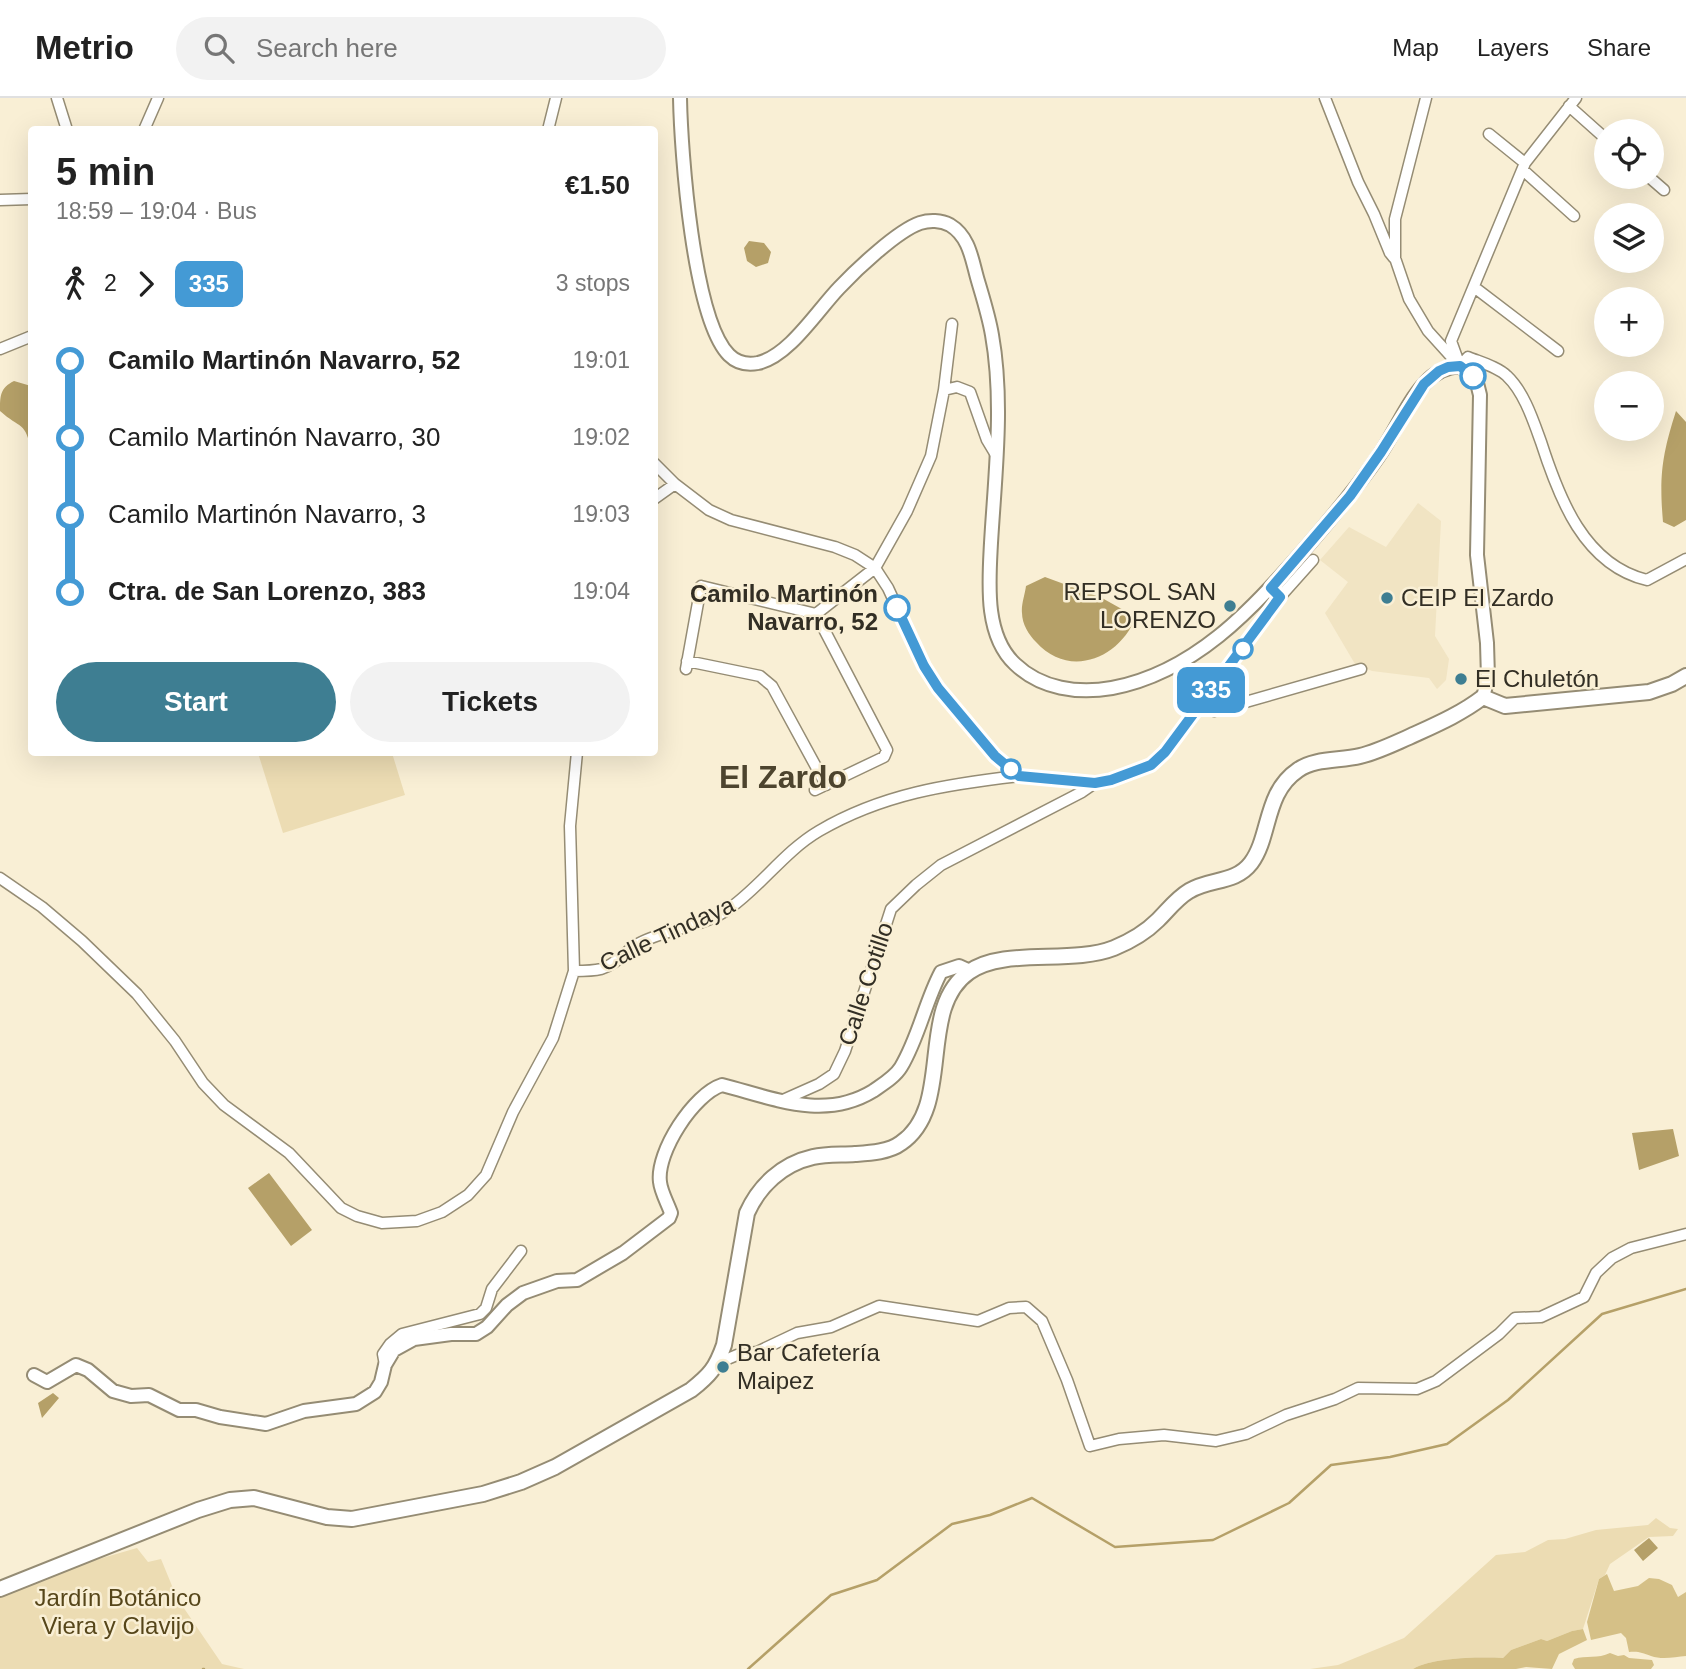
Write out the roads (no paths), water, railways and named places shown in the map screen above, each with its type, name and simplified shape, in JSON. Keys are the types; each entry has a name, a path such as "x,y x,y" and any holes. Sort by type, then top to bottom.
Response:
{"main road":[{"path":"0,1589 198,1510 230,1500 254,1498 327,1517 352,1519 483,1494 521,1482 555,1467 691,1390 709,1376 718,1363 724,1345 747,1213 755,1195 769,1180 788,1167 813,1157 871,1153 898,1146 915,1133 926,1112 942,1017 958,982 970,971 986,964 1013,959 1079,957 1112,949 1140,936 1189,891 1244,872 1253,860 1268,814 1280,790 1298,770 1318,762 1378,751 1465,711 1483,697 1505,706 1649,692 1686,676"}],"street":[{"path":"57,98 66,126"},
{"path":"146,126 158,98"},
{"path":"549,126 556,98"},
{"path":"680,98 681,135 693,243 705,302 718,338 729,356 744,365 761,363 778,355 842,285 901,233 921,222 940,221 953,226 967,242 993,335 997,389 989,574 992,615 1000,642 1012,661 1030,677 1061,689 1094,691 1154,676 1210,644 1314,560"},
{"path":"1325,98 1358,182 1390,253 1395,258"},
{"path":"1426,98 1395,219 1395,258 1409,299 1428,331 1460,366 1476,379 1480,395 1478,555 1488,678 1483,697"},
{"path":"1460,366 1451,341 1524,166 1572,102 1594,126"},
{"path":"1489,134 1574,216"},
{"path":"0,200 28,199"},
{"path":"1474,287 1558,351"},
{"path":"816,614 875,568 907,511 931,456 944,390 952,324"},
{"path":"0,349 28,338"},
{"path":"1095,783 1151,765 1165,752 1260,628 1276,593 1350,496 1424,384 1439,371 1460,366 1468,357 1505,373 1516,386 1534,423 1557,489 1571,517 1596,552 1628,576 1647,580 1686,559"},
{"path":"944,390 957,387 970,392 987,440 996,455"},
{"path":"658,467 709,510 731,520 835,547 855,555 875,568 888,588 924,666 938,688 995,756 1019,776"},
{"path":"658,496 675,484"},
{"path":"815,790 826,785 884,757 887,750 816,614 701,586 687,665 760,676 772,686 826,785"},
{"path":"1199,705 1214,711 1362,669"},
{"path":"0,878 42,907 137,994 175,1041 203,1083 224,1105 289,1153 341,1208 356,1216 382,1223 417,1221 442,1212 468,1195 486,1175 513,1112 553,1038 574,971 570,825 577,756"},
{"name":"Calle Tindaya","path":"574,971 600,969 637,945 712,918 744,897 806,840 821,830 889,800 949,784 1019,776 1095,783"},
{"name":"Calle Cotillo","path":"783,1100 834,1074 845,1051 891,909 916,884 941,865 1095,783"},
{"path":"34,1375 47,1382 76,1365 88,1370 113,1391 131,1396 149,1395 179,1410 196,1410 265,1424 304,1411 356,1404 375,1392 394,1350 414,1339 477,1334 523,1293 557,1281 577,1280 623,1253 669,1218 671,1213 660,1183 666,1151 690,1110 710,1089 722,1085 806,1107 838,1105 864,1097 886,1083 900,1069 941,972 959,966 970,971"},
{"path":"718,1363 737,1354 757,1352 797,1333 831,1327 879,1306 978,1321 1009,1308 1026,1307 1042,1321 1067,1380 1090,1446 1119,1438 1164,1435 1216,1441 1246,1434 1286,1415 1335,1399 1358,1388 1417,1389 1436,1381 1499,1334 1515,1318 1541,1317 1584,1297 1596,1273 1612,1258 1632,1248 1686,1234"},
{"path":"385,1365 383,1354 390,1343 402,1334 480,1314 486,1308 492,1289 521,1251"}],"waterway":[{"path":"748,1669 831,1595 877,1580 952,1524 990,1515 1032,1498 1115,1547 1213,1540 1289,1503 1331,1465 1390,1457 1447,1444 1508,1400 1602,1314 1686,1289"}],"place":[{"name":"CEIP El Zardo","path":"1387,598"},
{"name":"REPSOL SAN LORENZO","path":"1230,606"},
{"name":"Camilo Martinón Navarro, 52","path":"897,608"},
{"name":"El Chuletón","path":"1461,679"},
{"name":"Bar Cafetería Maipez","path":"723,1367"}],"district":[{"name":"El Zardo","path":"783,777"}],"park label":[{"name":"Jardín Botánico Viera y Clavijo","path":"118,1612"}]}
